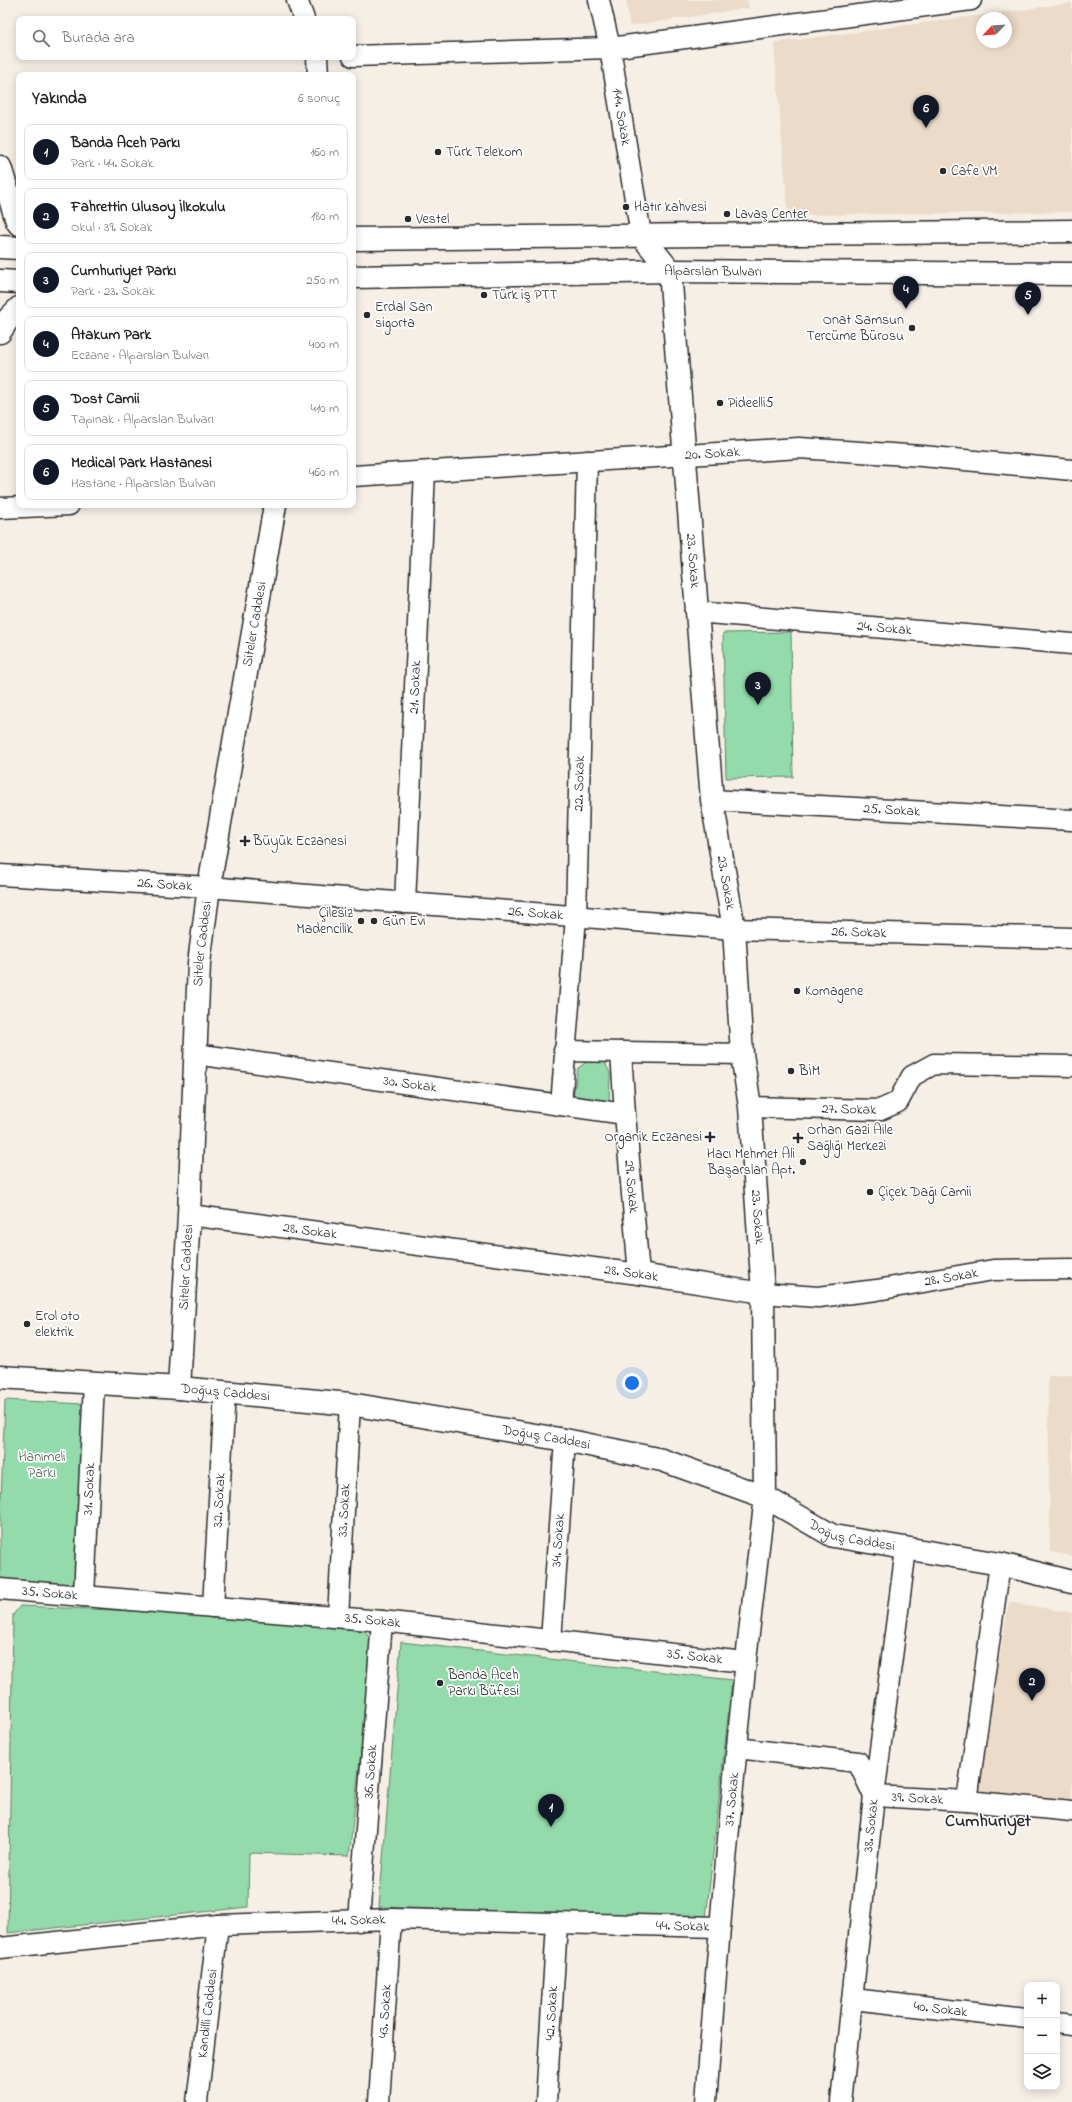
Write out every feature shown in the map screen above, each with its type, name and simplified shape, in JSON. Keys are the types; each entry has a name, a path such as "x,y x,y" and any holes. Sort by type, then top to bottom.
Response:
{"main road":[{"path":"0,167 16,218"},
{"path":"356,239 1072,231"},
{"path":"641,235 670,271"},
{"path":"0,247 16,248"},
{"name":"Alparslan Bulvarı","path":"356,277 670,271 1072,274"},
{"name":"23. Sokak","path":"670,271 712,800 734,929 742,1054 750,1107 763,1293 765,1497"},
{"path":"0,281 16,282"},
{"path":"0,332 9,318 16,311"},
{"name":"Siteler Caddesi","path":"179,1388 190,1216 199,963 209,887 274,508"},
{"name":"Doğuş Caddesi","path":"0,1377 179,1388 350,1404 565,1440 662,1460 765,1497 832,1536 1000,1564 1072,1582"}],"street":[{"path":"298,0 303,16"},
{"name":"144. Sokak","path":"599,0 610,48 641,235"},
{"path":"356,56 610,48 971,0"},
{"path":"317,60 318,72"},
{"name":"20. Sokak","path":"356,476 684,454 799,448 922,456 1072,470"},
{"name":"22. Sokak","path":"561,1105 564,1050 576,917 587,461"},
{"name":"21. Sokak","path":"405,903 425,472"},
{"path":"0,508 16,507"},
{"name":"24. Sokak","path":"696,612 1072,644"},
{"name":"25. Sokak","path":"712,800 1072,820"},
{"name":"26. Sokak","path":"0,875 209,887 734,929 1072,938"},
{"path":"564,1050 742,1054"},
{"name":"29. Sokak","path":"621,1052 639,1274"},
{"name":"30. Sokak","path":"195,1054 625,1114"},
{"name":"27. Sokak","path":"750,1107 880,1110 898,1102 912,1076 934,1064 1072,1066"},
{"name":"28. Sokak","path":"190,1216 639,1274 763,1293 818,1297 877,1290 993,1270 1072,1270"},
{"name":"31. Sokak","path":"84,1596 94,1383"},
{"name":"32. Sokak","path":"213,1607 225,1393"},
{"name":"33. Sokak","path":"338,1618 350,1404"},
{"name":"34. Sokak","path":"550,1641 565,1440"},
{"name":"37. Sokak","path":"706,2102 719,1928 744,1662 765,1497"},
{"name":"38. Sokak","path":"840,2102 853,1999 874,1796 906,1549"},
{"path":"967,1802 1000,1564"},
{"name":"35. Sokak","path":"0,1589 382,1621 744,1662"},
{"name":"36. Sokak","path":"359,1921 382,1621"},
{"name":"39. Sokak","path":"737,1748 858,1762 874,1796 1072,1811"},
{"name":"44. Sokak","path":"0,1948 218,1925 391,1920 719,1928"},
{"name":"43. Sokak","path":"379,2102 391,1920"},
{"name":"42. Sokak","path":"546,2102 557,1924"},
{"name":"Kandilli Caddesi","path":"197,2102 218,1925"},
{"name":"40. Sokak","path":"853,1999 1024,2019"},
{"path":"1060,2023 1072,2025"}],"shaded area":[{"path":"626,0 747,0 749,8 630,26"},
{"path":"1072,3 1072,212 788,215 774,43 976,16 976,48 1012,48 1012,12 1005,12"},
{"path":"1072,1375 1072,1556 1050,1552 1048,1376"},
{"path":"1009,1602 1072,1613 1072,1806 977,1790"}],"green space":[{"path":"791,632 793,777 726,778 723,633"},
{"path":"591,1059 604,1061 610,1073 609,1102 596,1105 573,1096 578,1068"},
{"name":"Hanımeli Parkı","path":"5,1400 84,1404 76,1585 0,1581 0,1526"},
{"path":"20,1606 180,1613 365,1631 373,1645 349,1856 249,1853 248,1907 8,1933 13,1615"},
{"path":"401,1642 732,1680 706,1918 379,1907"}],"place":[{"name":"Medical Park Hastanesi","path":"926,128"},
{"name":"Türk Telekom","path":"438,152"},
{"name":"Cafe VM","path":"943,171"},
{"name":"Hatır kahvesi","path":"626,207"},
{"name":"Lavaş Center","path":"727,214"},
{"name":"Vestel","path":"408,219"},
{"name":"Türk iş PTT","path":"484,295"},
{"name":"Atakum Park","path":"906,309"},
{"name":"Erdal San sigorta","path":"367,315"},
{"name":"Dost Camii","path":"1028,315"},
{"name":"Onat Samsun Tercüme Bürosu","path":"912,328"},
{"name":"Pideelli5","path":"720,403"},
{"name":"Cumhuriyet Parkı","path":"758,705"},
{"name":"Büyük Eczanesi","path":"245,841"},
{"name":"Çilesiz Madencilik","path":"361,921"},
{"name":"Gün Evi","path":"374,921"},
{"name":"Komagene","path":"797,991"},
{"name":"BİM","path":"791,1071"},
{"name":"Organik Eczanesi","path":"710,1137"},
{"name":"Orhan Gazi Aile Sağlığı Merkezi","path":"798,1138"},
{"name":"Hacı Mehmet Ali Başarslan Apt.","path":"803,1162"},
{"name":"Çiçek Dağı Camii","path":"870,1192"},
{"name":"Erol oto elektrik","path":"27,1324"},
{"name":"Banda Aceh Parkı Büfesi","path":"440,1683"},
{"name":"Fahrettin Ulusoy İlkokulu","path":"1032,1701"},
{"name":"Banda Aceh Parkı","path":"551,1827"}],"district":[{"name":"Cumhuriyet","path":"988,1822"}]}
